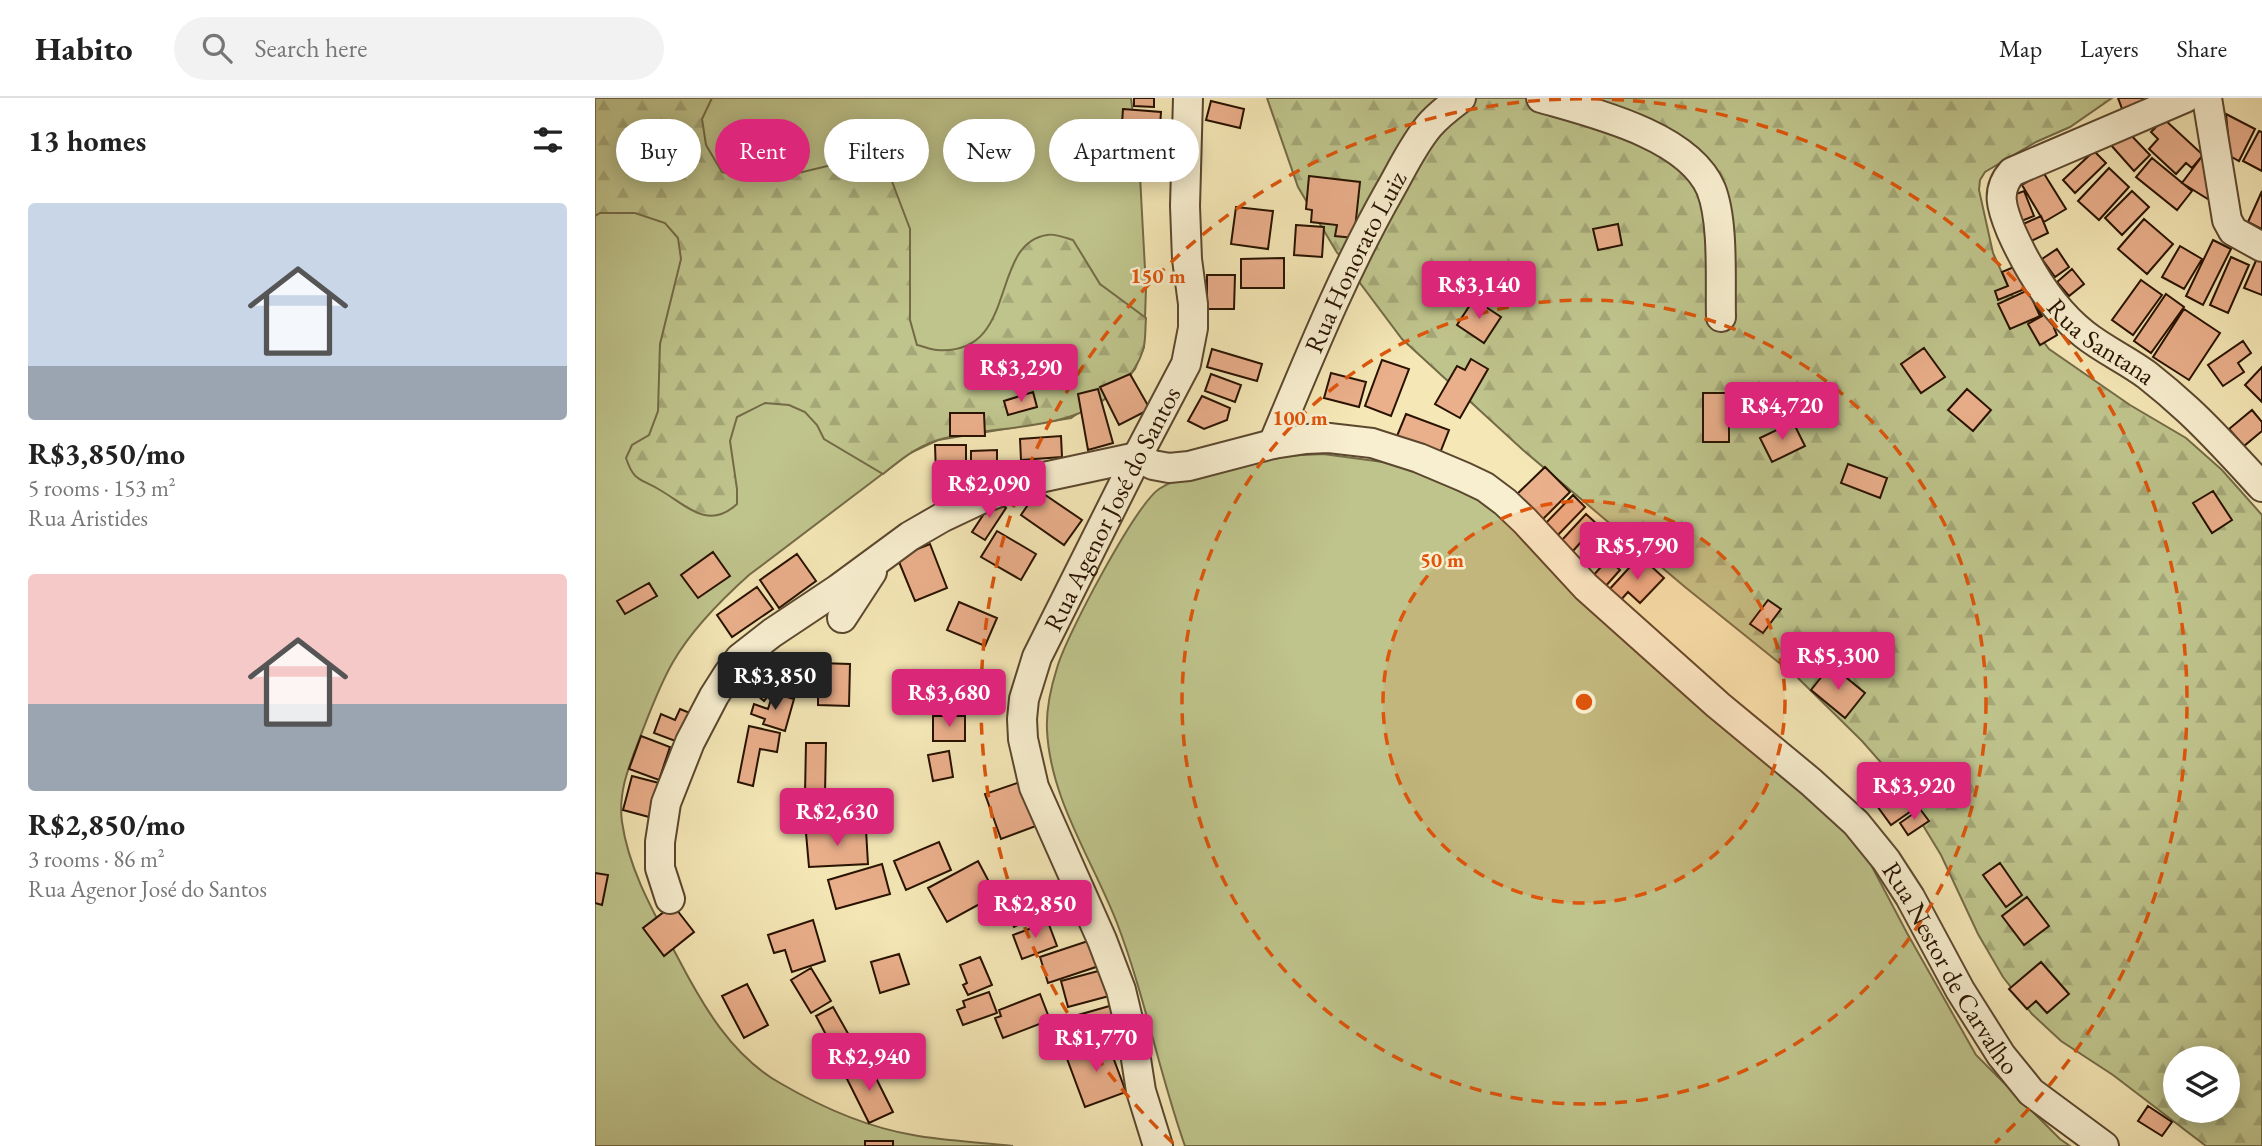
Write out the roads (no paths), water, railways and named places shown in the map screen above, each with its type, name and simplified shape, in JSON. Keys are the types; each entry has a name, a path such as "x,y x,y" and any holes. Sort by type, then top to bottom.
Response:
{"street":[{"name":"Rua Agenor José do Santos","path":"1158,1146 1141,1091 1121,990 1102,940 1034,787 1027,762 1022,719 1024,699 1037,657 1186,364 1191,346 1193,304 1187,259 1185,206 1188,98"},
{"name":"Rua Honorato Luiz","path":"1273,444 1337,295 1382,204 1416,142 1429,125 1461,98"},
{"path":"1541,98 1588,112 1665,141 1694,163 1710,188 1714,203 1721,317"},
{"name":"Rua Santana","path":"2185,98 2013,172 2000,193 2003,212 2021,252 2061,312 2083,333 2146,374 2188,410 2262,487"},
{"path":"2207,98 2220,165 2225,214 2229,224 2250,241"},
{"name":"Rua Nestor de Carvalho","path":"1137,457 1153,465 1169,468 1189,466 1273,444 1329,438 1372,443 1419,458 1485,487 1525,521 1585,587 1856,823 1886,860 1910,897 1959,990 2001,1055 2031,1092 2104,1146"},
{"path":"670,899 660,868 660,842 666,803 690,742 714,696 740,658 910,536 943,517 1030,480 1137,457"},
{"path":"842,618 882,558"}]}
